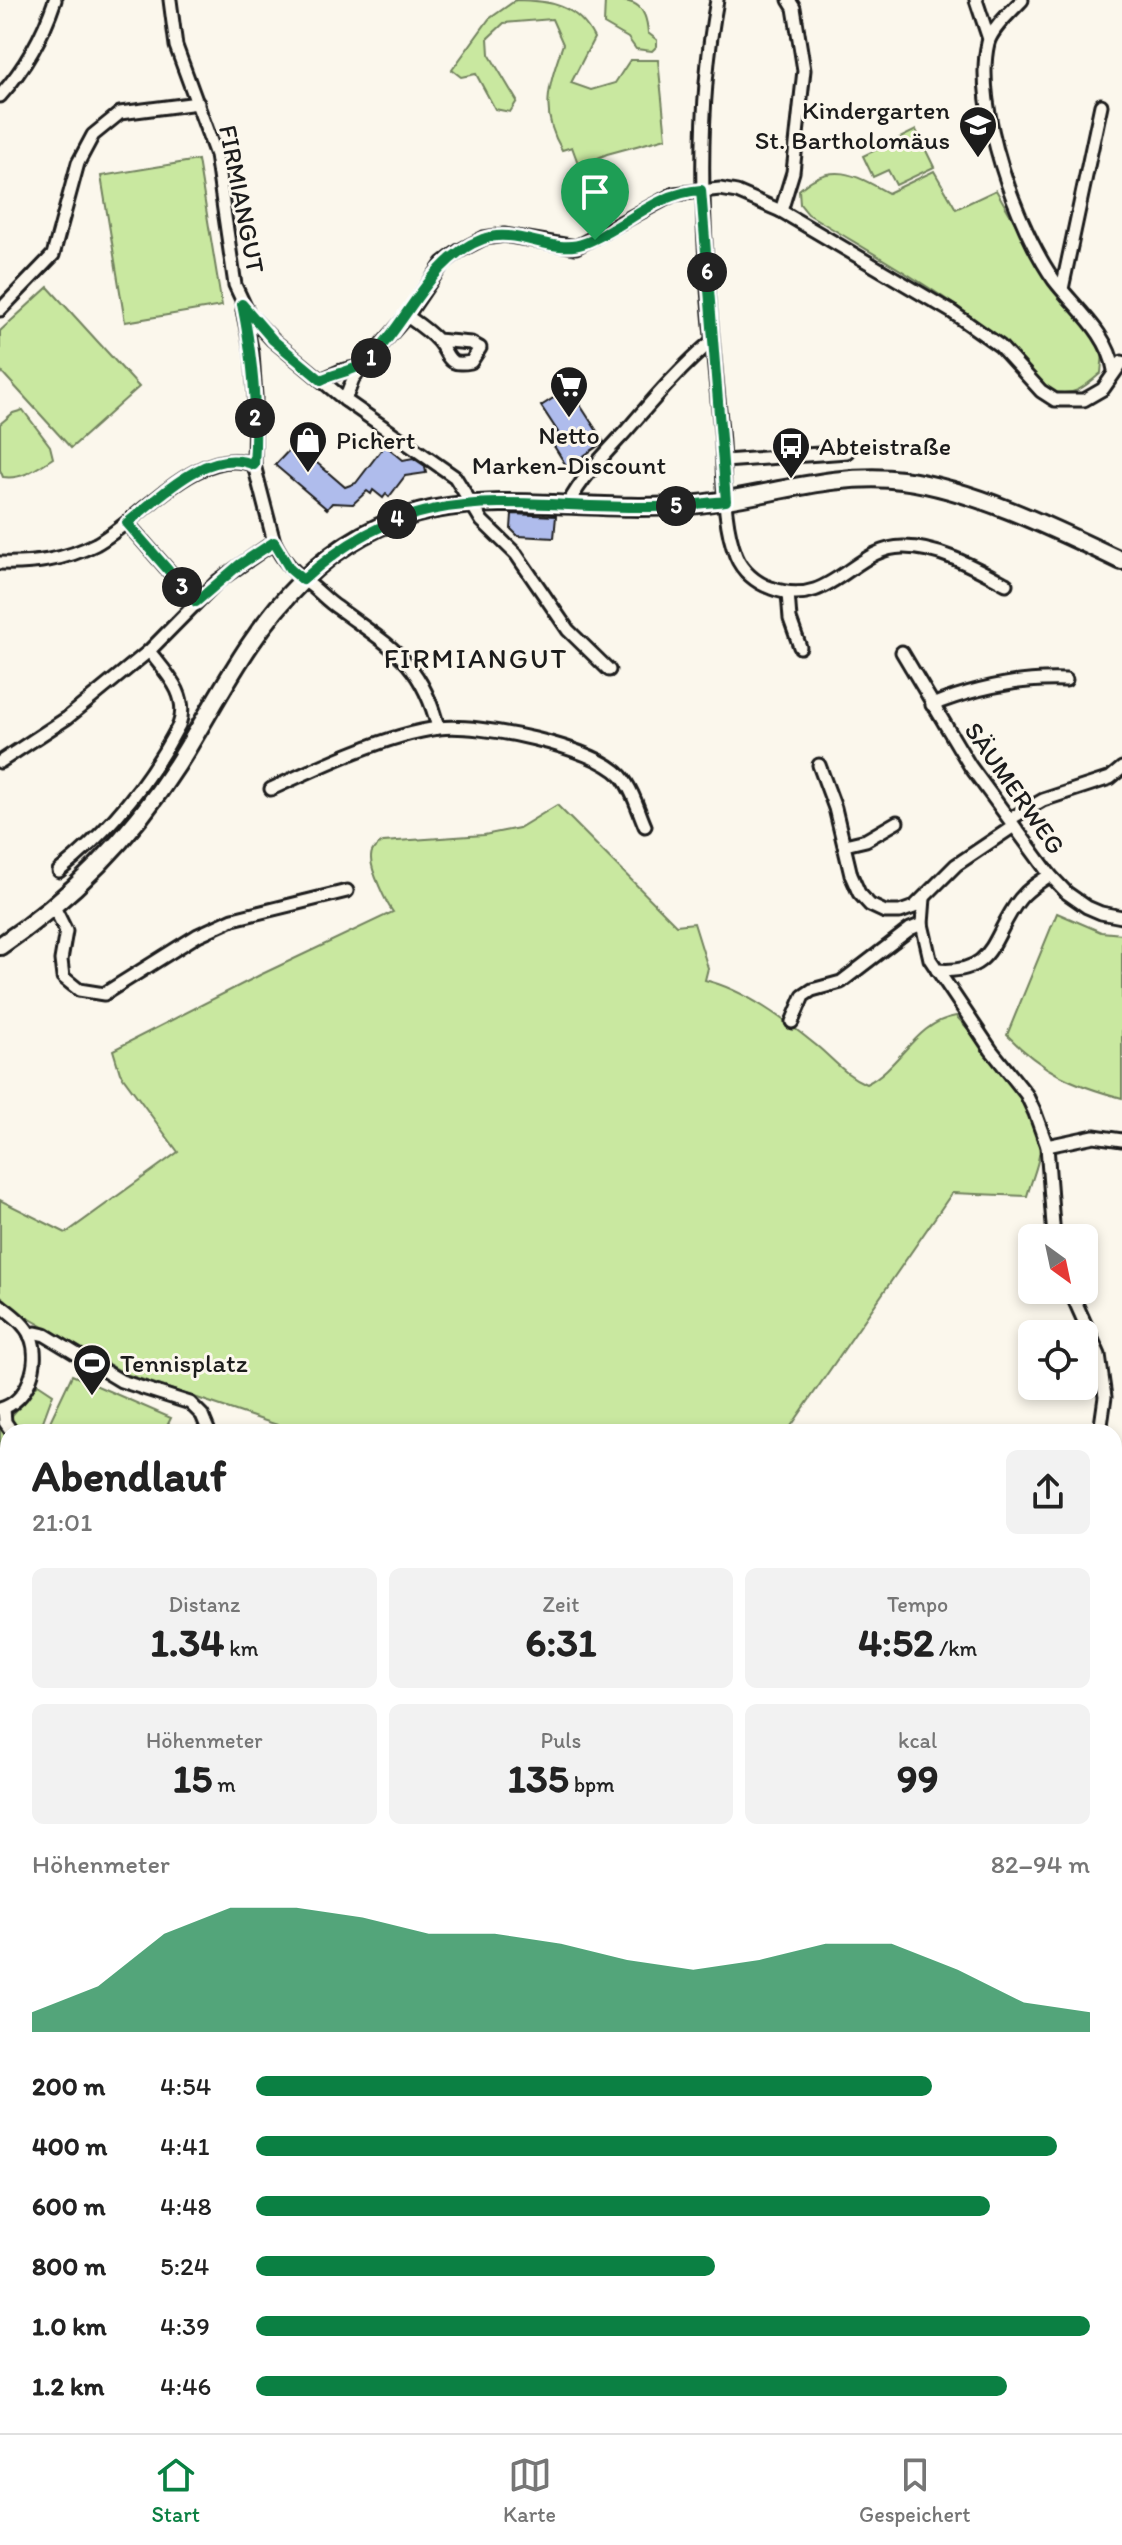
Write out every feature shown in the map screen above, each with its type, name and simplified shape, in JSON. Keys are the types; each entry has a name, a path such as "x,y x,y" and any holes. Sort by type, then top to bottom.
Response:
{"street":[{"path":"0,96 46,28 55,0"},
{"name":"FIRMIANGUT","path":"170,0 176,46 216,155 228,248 252,353 254,465 274,542"},
{"path":"717,0 704,101 701,190 726,501 739,563 758,582 788,593 809,593 840,579 874,556 901,546 928,550 1006,584"},
{"path":"781,211 793,172 804,70 794,8 789,0"},
{"path":"345,400 353,379 407,316 443,263 484,238 504,235 576,247 595,240 655,202 674,194 701,190 737,192 781,211 952,312 1000,346 1041,391 1055,400 1084,400 1103,389 1118,366 1103,340 1062,289 1028,230 1003,173 990,124 984,78 989,39 976,0"},
{"path":"989,39 1022,0"},
{"path":"0,310 53,255 78,163 93,135 120,113 198,103"},
{"path":"1062,289 1101,105"},
{"name":"FIRMIANGUT","path":"242,304 265,333 345,400 455,477 482,521 516,554 578,642 609,670"},
{"path":"407,316 437,340"},
{"path":"568,504 581,482 641,414 688,362 712,341"},
{"path":"321,380 363,366"},
{"path":"724,461 847,452"},
{"path":"0,563 42,562 63,557 96,544 166,491 217,462 240,459 254,465"},
{"path":"0,946 54,907 87,876 144,811 174,769 249,644 303,580 335,553 379,526 421,511 470,502 652,507 726,501 851,480 899,479 943,487 990,504 1122,561"},
{"path":"127,523 196,602"},
{"path":"0,762 67,718 149,651 196,602 239,565 274,542 290,569 333,605 382,637 406,661 432,704 438,728"},
{"path":"788,593 790,619 800,647"},
{"path":"59,871 84,851 117,816 179,725 185,710 180,693 149,651"},
{"name":"SÄUMERWEG","path":"902,652 970,766 1050,875 1067,893 1087,907 1122,917"},
{"path":"932,705 971,689 1043,679 1066,680"},
{"path":"271,789 380,744 438,728 478,728 509,733 594,759 621,777 645,826"},
{"path":"819,765 859,893 870,905 885,912 900,912 924,898 956,865 1043,800 1110,778 1122,768"},
{"path":"845,845 866,840 897,822"},
{"path":"937,970 964,969 982,961 1021,898 1050,875"},
{"path":"54,907 66,931 61,960 63,977 79,990 104,994 198,935 233,919 347,891"},
{"path":"924,898 922,924 925,944 937,970 991,1050 1026,1094 1047,1146 1053,1224"},
{"path":"792,1022 803,996 812,990 841,982 910,929 922,924"},
{"path":"1047,1146 1094,1136 1122,1140"},
{"path":"1076,1304 1099,1355 1105,1397 1101,1424"},
{"path":"0,1305 22,1324 30,1336 35,1355 33,1371 18,1399 2,1409"},
{"path":"30,1336 36,1333 45,1335 121,1381 190,1403 202,1415 206,1424"}],"green space":[{"path":"516,0 551,3 571,11 587,27 594,38 571,83 591,90 615,83 630,60 658,60 666,138 607,154 579,166 572,147 562,150 550,123 549,110 550,85 563,44 552,19 504,23 488,38 489,54 517,101 510,112 495,109 476,74 461,77 452,70 489,19"},
{"path":"605,0 630,2 641,9 648,33 657,40 657,46 652,51 636,49 628,38 604,24"},
{"path":"916,130 934,167 896,185 888,170 873,177 863,156"},
{"path":"198,160 222,306 125,322 101,176"},
{"path":"934,171 956,209 996,190 1047,279 1095,337 1103,353 1101,373 1084,386 1066,393 1044,387 1000,339 977,321 808,214 800,204 799,190 822,175 854,176 888,193"},
{"path":"48,287 139,387 71,448 0,370 0,331"},
{"path":"23,410 50,446 53,458 23,475 3,477 0,470 0,424 13,413"},
{"path":"557,805 676,925 694,923 708,968 705,980 735,991 764,1007 805,1036 846,1072 866,1084 889,1067 929,1027 956,1016 1006,1074 1036,1125 1039,1154 1027,1196 952,1193 793,1424 274,1424 126,1374 18,1312 0,1295 0,1200 66,1233 178,1152 120,1073 113,1050 393,912 371,862 372,852 383,842 484,835 519,828"},
{"path":"1057,913 1101,932 1122,934 1122,1098 1060,1076 1033,1059 1007,1035"},
{"name":"Tennisplatz","path":"72,1375 171,1418 168,1424 49,1424"},
{"path":"38,1384 53,1394 42,1424 5,1424"}],"building":[{"name":"Netto Marken-Discount","path":"569,388 604,442 567,467 549,438 558,432 541,406"},
{"path":"295,444 345,487 356,483 385,445 403,460 413,458 425,466 426,473 405,476 389,497 386,494 383,498 373,490 371,494 367,491 353,504 332,503 327,509 275,465"},
{"path":"512,514 556,516 554,538 518,536 511,529"}],"place":[{"name":"Kindergarten St. Bartholomäus","path":"978,159"},
{"name":"Netto Marken-Discount","path":"569,419"},
{"name":"Pichert","path":"308,474"},
{"name":"Abteistraße","path":"791,480"},
{"name":"Tennisplatz","path":"92,1397"}],"district":[{"name":"FIRMIANGUT","path":"476,658"}],"route":[{"path":"701,190 726,501 652,507 496,501 440,507 379,526 335,553 303,580 290,569 274,542 218,581 196,602 127,523 166,491 217,462 240,459 254,465 252,353 242,304 258,326 321,380 331,374 363,366 407,316 443,263 484,238 504,235 576,247 595,240 655,202 674,194 701,190"}]}
